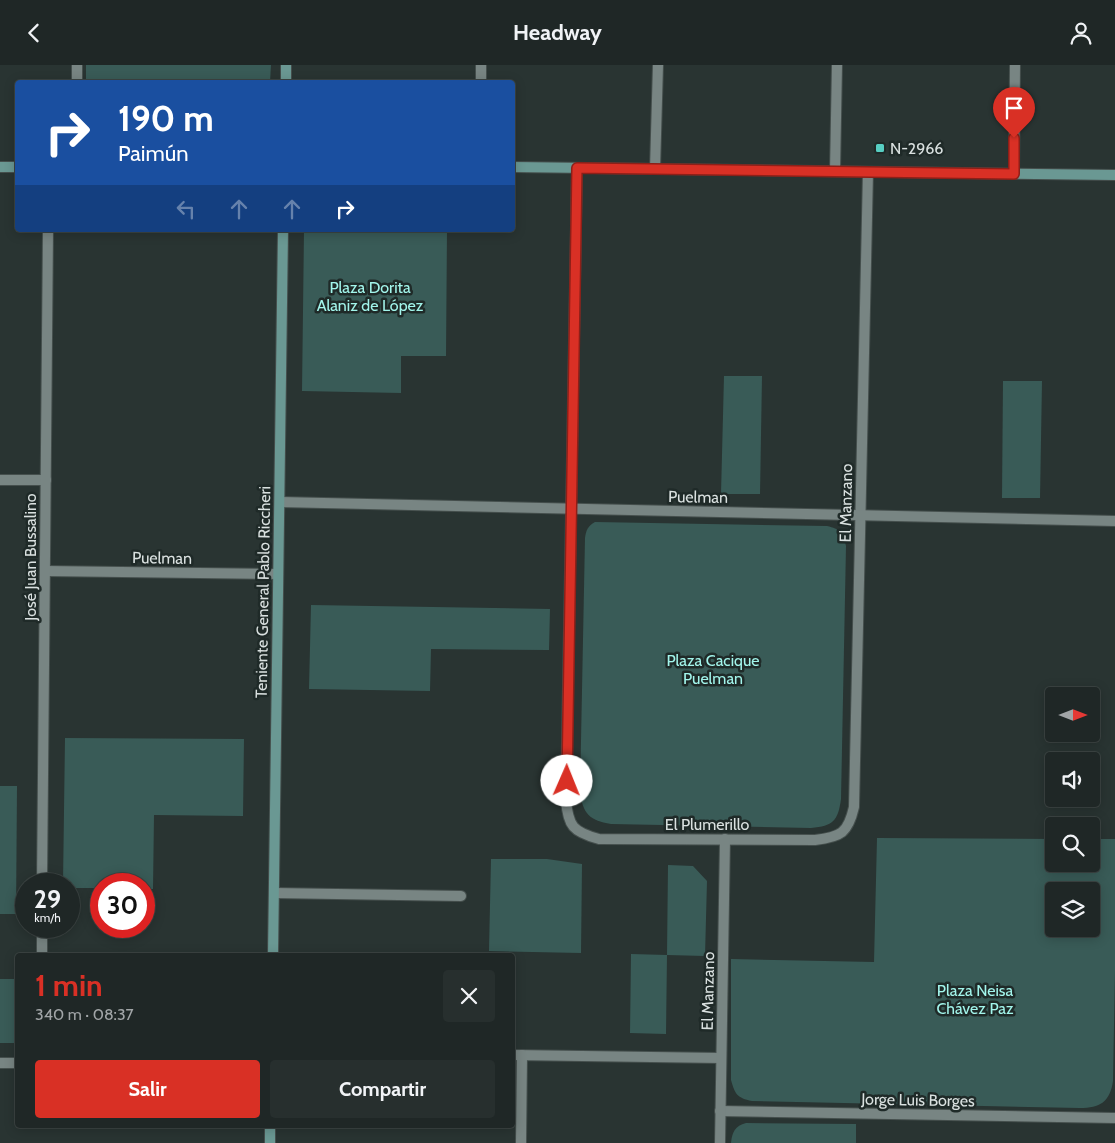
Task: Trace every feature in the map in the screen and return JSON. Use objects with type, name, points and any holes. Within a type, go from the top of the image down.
[{"type":"street","points":[[77,65],[77,80]]},
{"type":"street","points":[[286,65],[286,80]]},
{"type":"street","points":[[481,65],[481,80]]},
{"type":"street","points":[[655,169],[658,65]]},
{"type":"street","points":[[835,171],[837,65]]},
{"type":"street","points":[[1014,174],[1015,65]]},
{"type":"street","points":[[0,167],[15,167]]},
{"type":"street","points":[[515,167],[1115,175]]},
{"type":"street","points":[[571,509],[577,168]]},
{"type":"street","name":"El Manzano","points":[[843,832],[851,821],[854,807],[868,172]]},
{"type":"street","name":"José Juan Bussalino","points":[[42,873],[48,232]]},
{"type":"street","name":"Teniente General Pablo Riccheri","points":[[273,953],[283,232]]},
{"type":"street","points":[[0,480],[46,480]]},
{"type":"street","name":"Puelman","points":[[280,502],[1115,521]]},
{"type":"street","name":"El Plumerillo","points":[[571,509],[566,800],[567,814],[573,827],[585,835],[599,839],[815,840],[831,838],[843,832]]},
{"type":"street","name":"Puelman","points":[[45,571],[278,574]]},
{"type":"street","name":"El Manzano","points":[[720,1143],[725,839]]},
{"type":"street","points":[[274,893],[461,895]]},
{"type":"street","points":[[42,938],[42,953]]},
{"type":"street","points":[[521,1143],[517,1055],[722,1058]]},
{"type":"street","points":[[0,1063],[15,1063]]},
{"type":"street","name":"Jorge Luis Borges","points":[[720,1111],[1115,1119]]},
{"type":"street","points":[[270,1128],[270,1143]]},
{"type":"green space","points":[[86,65],[271,65],[270,80],[86,80]]},
{"type":"green space","name":"Plaza Dorita Alaniz de López","points":[[304,232],[447,232],[446,356],[401,356],[401,393],[302,391]]},
{"type":"green space","points":[[724,376],[762,376],[760,494],[721,494]]},
{"type":"green space","points":[[1003,381],[1042,381],[1040,498],[1002,498]]},
{"type":"green space","name":"Plaza Cacique Puelman","points":[[595,522],[827,526],[840,532],[846,546],[841,799],[838,813],[833,821],[825,826],[811,828],[611,824],[588,815],[583,806],[580,792],[585,538],[588,529]]},
{"type":"green space","points":[[311,605],[550,609],[549,650],[431,649],[430,691],[309,689]]},
{"type":"green space","points":[[65,738],[244,739],[243,816],[154,815],[153,873],[90,873],[90,888],[80,888],[80,873],[63,873]]},
{"type":"green space","points":[[0,786],[17,786],[15,914],[0,914]]},
{"type":"green space","name":"Plaza Neisa Chávez Paz","points":[[877,838],[1045,839],[1045,872],[1100,872],[1100,839],[1115,839],[1113,1081],[1107,1099],[1093,1107],[752,1101],[743,1098],[737,1095],[731,1080],[731,959],[874,962]]},
{"type":"green space","points":[[491,859],[547,859],[582,864],[581,953],[489,951]]},
{"type":"green space","points":[[668,865],[693,866],[707,881],[705,956],[667,955]]},
{"type":"green space","points":[[631,954],[667,955],[666,1034],[630,1033]]},
{"type":"green space","points":[[0,979],[15,979],[15,1043],[0,1043]]},
{"type":"green space","points":[[746,1123],[856,1124],[856,1143],[731,1143],[735,1130]]},
{"type":"place","name":"N-2966","points":[[880,148]]},
{"type":"route","points":[[567,781],[577,168],[1014,174],[1014,138]]}]
